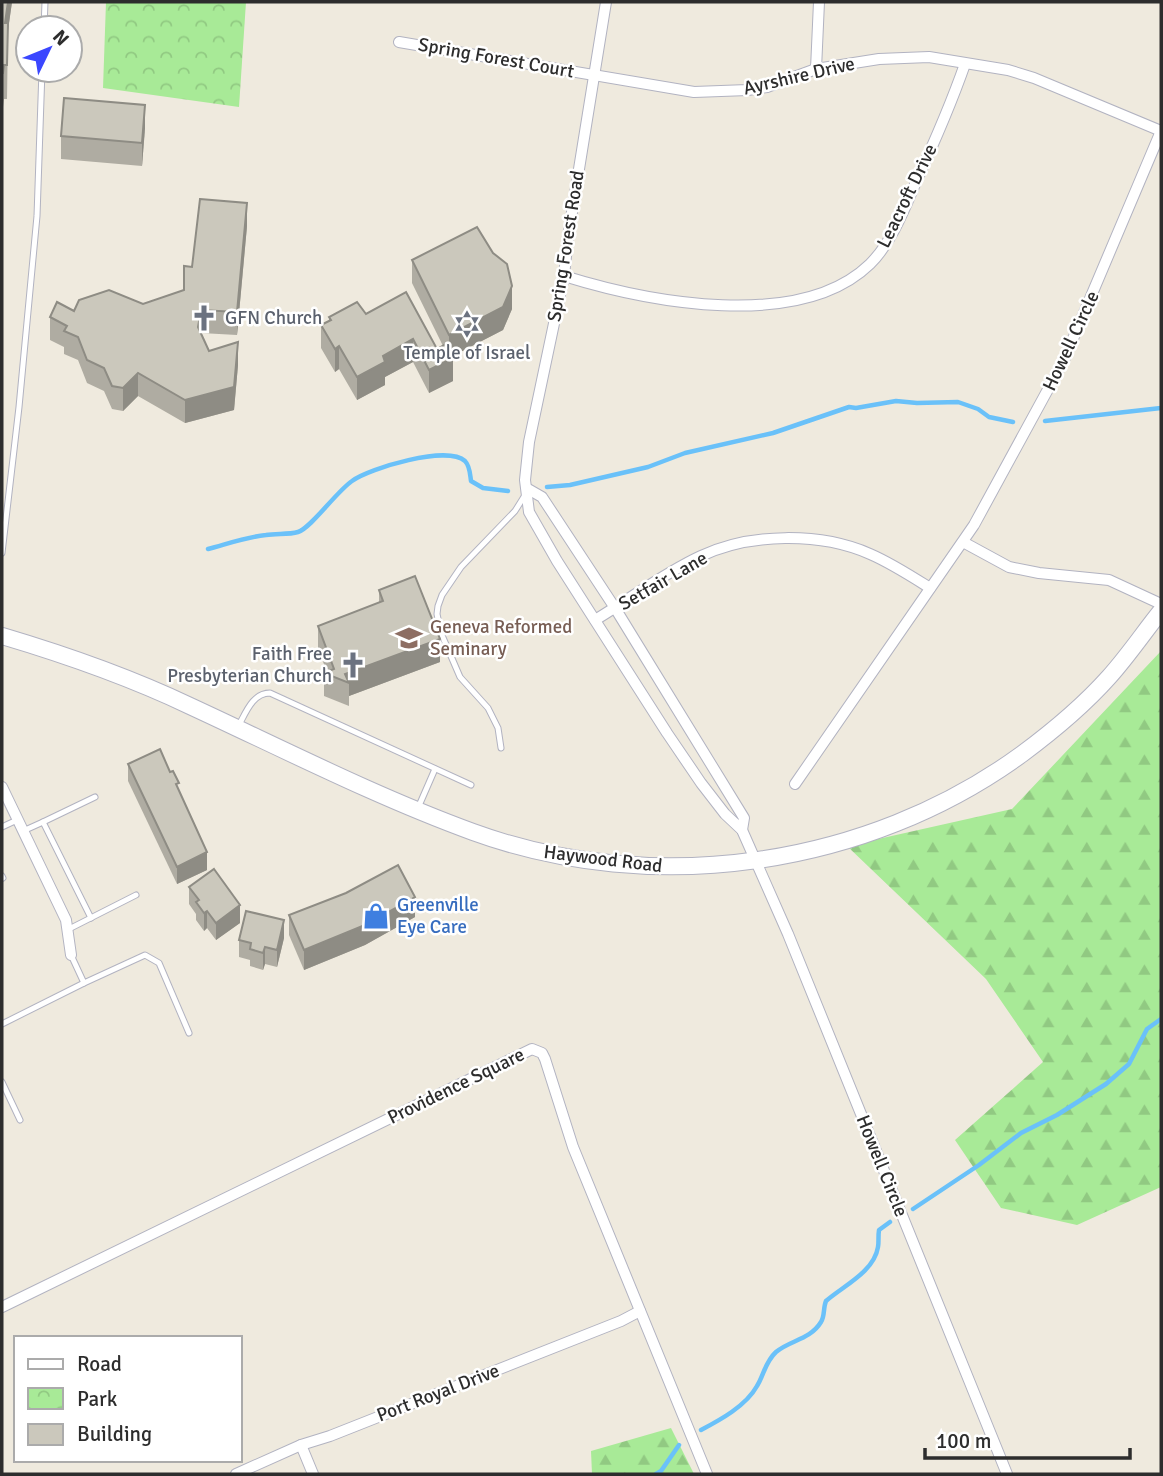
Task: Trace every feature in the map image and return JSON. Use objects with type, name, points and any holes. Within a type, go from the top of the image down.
[{"type":"main road","name":"Haywood Road","points":[[2,636],[71,657],[127,679],[417,810],[476,833],[518,846],[583,860],[695,867],[800,853],[849,839],[924,810],[976,784],[1021,754],[1088,697],[1110,676],[1161,611]]},
{"type":"street","name":"Spring Forest Road","points":[[606,2],[564,276],[529,442],[526,480],[529,512],[595,620],[701,783],[725,814],[742,830],[754,859]]},
{"type":"street","points":[[816,69],[819,2]]},
{"type":"street","name":"Spring Forest Court","points":[[399,42],[594,75]]},
{"type":"street","name":"Ayrshire Drive","points":[[594,75],[670,90],[714,92],[767,87],[816,69],[908,56],[929,57],[1008,70],[1034,78],[1161,131]]},
{"type":"street","name":"Leacroft Drive","points":[[564,276],[644,295],[730,305],[804,300],[843,285],[870,264],[890,236],[942,123],[965,64]]},
{"type":"street","name":"Howell Circle","points":[[794,784],[974,525],[1034,419],[1064,360],[1161,131]]},
{"type":"street","name":"Spring Forest Road","points":[[528,489],[542,497],[614,608],[744,818],[742,830]]},
{"type":"street","name":"Setfair Lane","points":[[595,620],[702,556],[734,546],[773,540],[816,541],[860,550],[899,568],[930,588]]},
{"type":"street","points":[[962,542],[1009,567],[1109,580],[1161,604]]},
{"type":"street","points":[[2,787],[66,920],[71,955]]},
{"type":"street","name":"Howell Circle","points":[[754,859],[788,933],[1007,1474]]},
{"type":"street","name":"Providence Square","points":[[2,1307],[532,1049],[542,1053],[545,1059],[566,1128],[707,1474]]},
{"type":"street","name":"Port Royal Drive","points":[[236,1474],[301,1445],[534,1356],[640,1311]]},
{"type":"street","points":[[301,1445],[313,1474]]},
{"type":"lane","points":[[2,553],[37,226],[42,84]]},
{"type":"lane","points":[[500,748],[498,728],[488,708],[460,677],[441,633],[437,614],[442,595],[461,567],[514,511],[528,489]]},
{"type":"lane","points":[[237,728],[253,701],[261,694],[270,693],[471,785]]},
{"type":"lane","points":[[417,810],[435,769]]},
{"type":"lane","points":[[23,831],[95,797]]},
{"type":"lane","points":[[2,827],[17,820]]},
{"type":"lane","points":[[43,822],[91,918]]},
{"type":"lane","points":[[67,930],[136,895]]},
{"type":"lane","points":[[71,955],[84,983]]},
{"type":"lane","points":[[2,1024],[145,955],[159,964],[189,1033]]},
{"type":"lane","points":[[2,1082],[20,1120]]},
{"type":"green space","points":[[106,2],[246,2],[239,107],[103,88]]},
{"type":"green space","points":[[1161,651],[1161,1187],[1077,1225],[1001,1208],[955,1140],[1043,1062],[986,979],[847,846],[1012,809]]},
{"type":"green space","points":[[671,1428],[694,1474],[592,1474],[591,1451]]},
{"type":"building","points":[[2,2],[8,2],[5,23],[8,23],[7,65],[4,65],[3,73],[2,73]]},
{"type":"building","points":[[64,98],[145,105],[142,143],[61,136]]},
{"type":"building","name":"GFN Church","points":[[200,199],[247,203],[237,312],[201,310],[198,327],[209,351],[238,342],[234,387],[185,400],[138,373],[123,388],[112,386],[104,368],[87,360],[78,337],[64,331],[67,326],[50,317],[57,302],[74,311],[79,300],[109,290],[143,304],[184,290],[184,266],[192,267]]},
{"type":"building","points":[[477,227],[493,253],[507,264],[512,286],[503,307],[449,335],[412,260]]},
{"type":"building","points":[[406,292],[437,349],[446,344],[453,358],[429,370],[413,339],[383,356],[385,362],[357,377],[339,346],[335,349],[321,325],[331,320],[329,317],[357,302],[366,314]]},
{"type":"building","points":[[415,576],[440,639],[345,674],[349,683],[324,673],[334,669],[318,626],[383,601],[379,590]]},
{"type":"building","points":[[160,749],[170,772],[173,771],[179,783],[176,784],[207,852],[177,867],[128,764]]},
{"type":"building","points":[[398,865],[415,897],[365,925],[304,950],[289,915],[346,893]]},
{"type":"building","points":[[214,869],[240,905],[216,923],[207,911],[204,913],[196,902],[199,900],[189,887]]},
{"type":"building","points":[[246,911],[284,920],[277,950],[265,947],[263,953],[250,949],[251,943],[239,940]]},
{"type":"waterway","points":[[547,487],[570,485],[648,467],[685,453],[773,433],[849,407],[896,401],[958,402],[978,409],[989,417],[1013,422]]},
{"type":"waterway","points":[[1045,421],[1161,408]]},
{"type":"waterway","points":[[208,549],[251,537],[298,532],[310,524],[352,481],[375,470],[408,460],[456,457],[467,463],[471,481],[483,488],[508,491]]},
{"type":"waterway","points":[[913,1209],[1021,1133],[1057,1115],[1106,1084],[1129,1064],[1147,1029],[1161,1019]]},
{"type":"waterway","points":[[701,1430],[746,1400],[776,1352],[816,1328],[822,1320],[826,1301],[871,1264],[878,1247],[879,1230],[890,1222]]},
{"type":"waterway","points":[[656,1474],[679,1445]]},
{"type":"place","name":"GFN Church","points":[[204,318]]},
{"type":"place","name":"Temple of Israel","points":[[467,324]]},
{"type":"place","name":"Geneva Reformed Seminary","points":[[409,638]]},
{"type":"place","name":"Faith Free Presbyterian Church","points":[[353,665]]},
{"type":"place","name":"Greenville Eye Care","points":[[376,916]]}]
